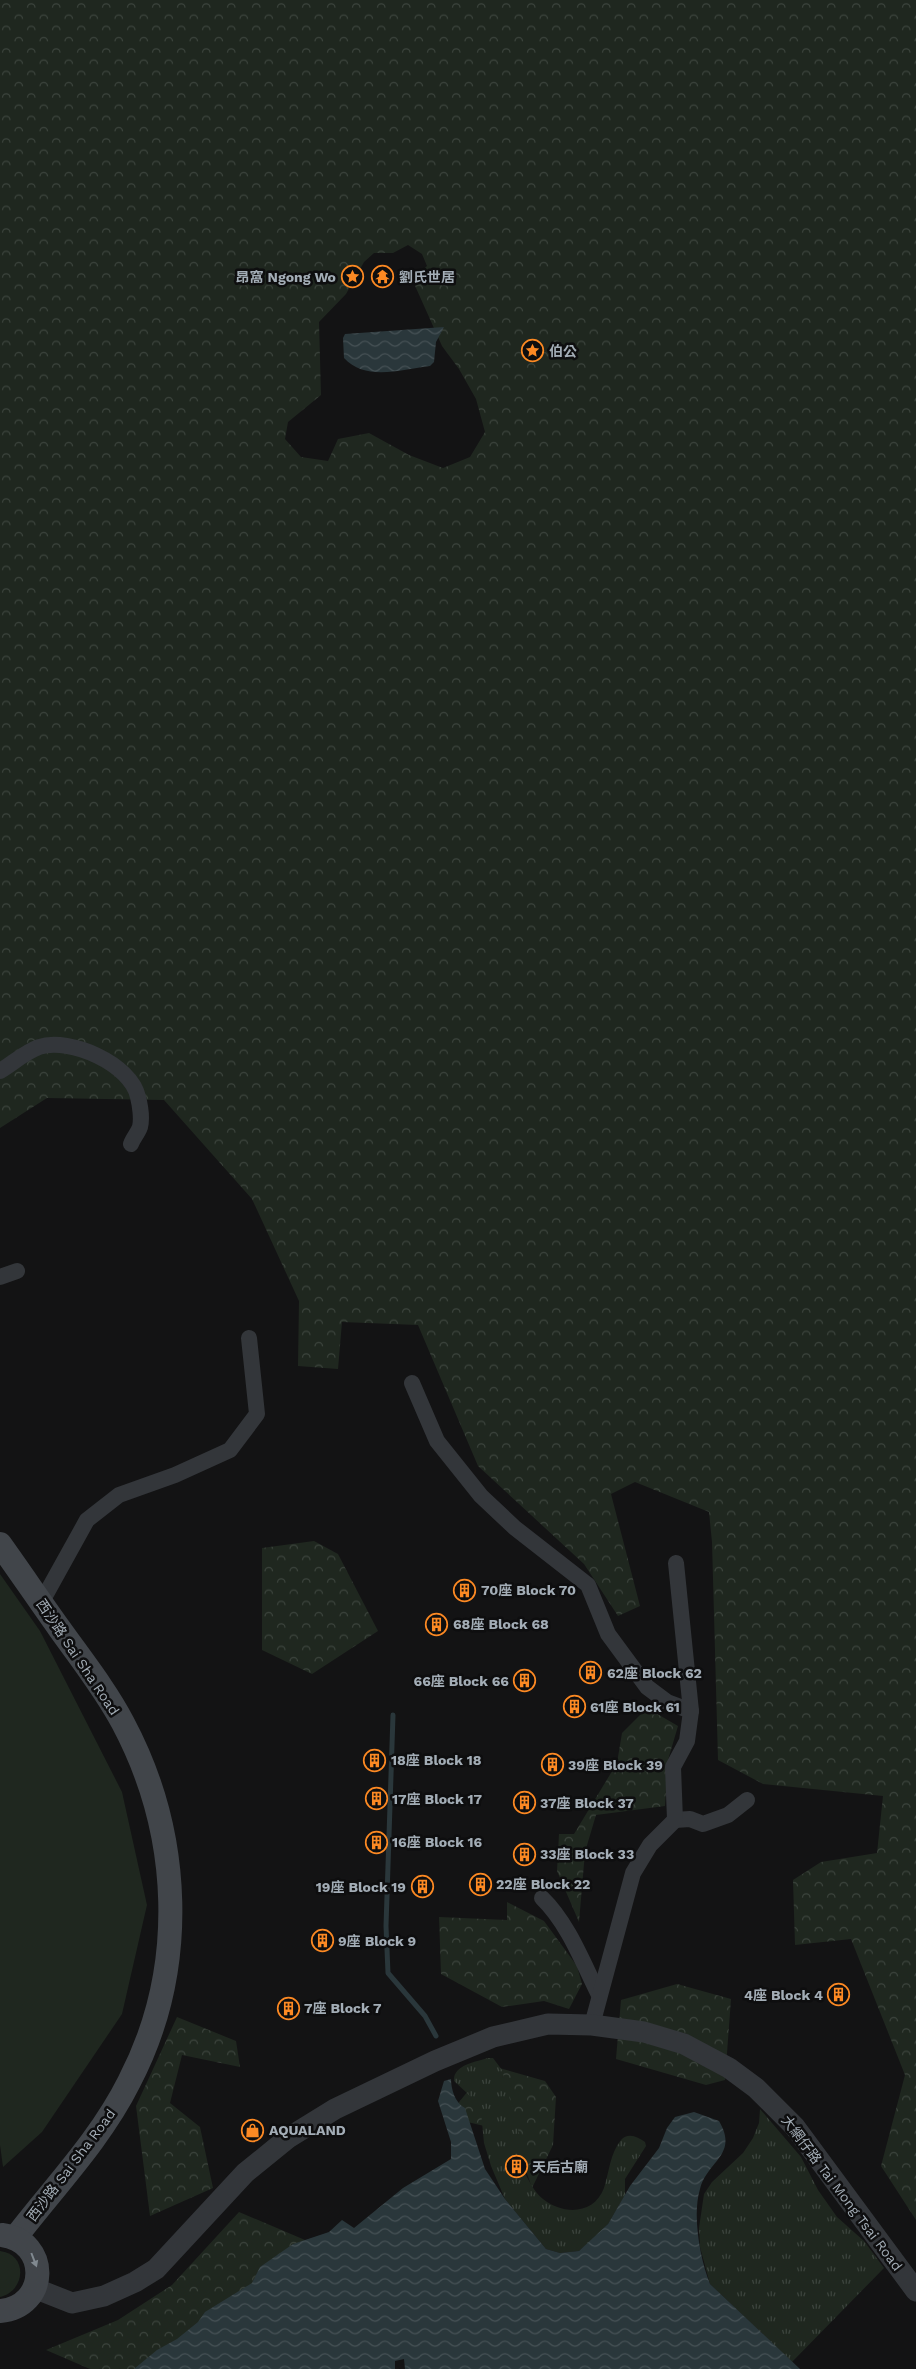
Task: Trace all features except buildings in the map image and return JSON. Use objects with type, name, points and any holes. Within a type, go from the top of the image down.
[{"type":"main road","name":"西沙路 Sai Sha Road","points":[[0,1544],[111,1702],[132,1741],[151,1788],[162,1825],[170,1882],[170,1936],[163,1988],[157,2012],[129,2083],[86,2150],[8,2236]]},
{"type":"main road","points":[[0,2311],[20,2305],[34,2288],[38,2274],[35,2260],[27,2247],[8,2236]]},
{"type":"street","points":[[0,1071],[45,1046],[79,1048],[100,1057],[128,1078],[136,1090],[140,1126],[131,1144]]},
{"type":"street","points":[[0,1277],[17,1271]]},
{"type":"street","points":[[41,1603],[87,1520],[120,1495],[175,1475],[230,1450],[257,1414],[249,1338]]},
{"type":"street","points":[[412,1383],[437,1441],[481,1496],[515,1528],[588,1585],[608,1634],[647,1687],[667,1702],[691,1711]]},
{"type":"street","points":[[676,1563],[691,1711],[687,1741],[673,1767],[676,1820]]},
{"type":"street","points":[[592,2025],[598,1996],[614,1946],[633,1873],[650,1845],[676,1820],[690,1819],[703,1824],[728,1815],[747,1800]]},
{"type":"street","points":[[542,1898],[552,1908],[581,1958],[598,1996]]},
{"type":"street","name":"大網仔路 Tai Mong Tsai Road","points":[[34,2288],[72,2303],[104,2296],[135,2282],[156,2268],[245,2173],[288,2138],[335,2109],[435,2061],[493,2037],[548,2024],[592,2025],[644,2032],[684,2044],[715,2058],[756,2088],[782,2113],[807,2142],[916,2291]]},
{"type":"green space","points":[[0,0],[916,0],[916,2220],[881,2166],[905,2075],[851,1939],[795,1945],[793,1880],[821,1862],[877,1853],[883,1796],[763,1784],[718,1760],[712,1542],[709,1512],[635,1482],[611,1494],[640,1606],[618,1616],[584,1564],[478,1466],[418,1325],[342,1322],[338,1369],[298,1366],[299,1301],[252,1199],[164,1100],[47,1098],[0,1128]],"holes":[[[408,245],[422,254],[427,266],[412,279],[442,346],[459,369],[476,399],[485,432],[470,457],[443,468],[409,455],[369,433],[338,439],[328,461],[301,457],[285,439],[288,422],[321,395],[319,322],[346,294],[364,262],[374,253],[393,253]]]},
{"type":"green space","points":[[314,1541],[338,1554],[378,1631],[312,1674],[262,1650],[262,1548]]},
{"type":"green space","points":[[0,1574],[40,1631],[122,1792],[147,1905],[122,2014],[42,2132],[3,2167],[0,2145]]},
{"type":"green space","points":[[647,1708],[678,1726],[668,1760],[665,1806],[596,1815],[585,1852],[579,1922],[557,1871],[559,1834],[574,1834],[617,1763],[622,1733]]},
{"type":"green space","points":[[507,1902],[544,1921],[577,1966],[582,1984],[569,2009],[544,2001],[502,2007],[441,1974],[439,1917],[507,1920]]},
{"type":"green space","points":[[677,1984],[731,1999],[725,2080],[706,2085],[616,2059],[621,2000]]},
{"type":"green space","points":[[177,2017],[236,2041],[240,2067],[182,2055],[170,2103],[200,2127],[213,2188],[150,2216],[136,2106]]},
{"type":"green space","points":[[493,2058],[502,2070],[525,2155],[506,2163],[511,2174],[523,2170],[537,2193],[551,2204],[568,2210],[586,2208],[599,2197],[604,2188],[612,2157],[621,2140],[630,2136],[645,2142],[646,2146],[625,2179],[625,2195],[608,2224],[579,2251],[560,2253],[546,2249],[505,2199],[491,2166],[484,2143],[481,2112],[468,2094],[454,2081],[457,2071],[461,2068]]},
{"type":"green space","points":[[489,2065],[545,2081],[556,2097],[553,2145],[532,2188],[513,2133],[447,2117]]},
{"type":"green space","points":[[760,2109],[801,2157],[818,2190],[837,2217],[864,2241],[884,2268],[792,2362],[710,2284],[700,2247],[699,2228],[704,2194],[712,2182],[743,2153],[753,2138],[759,2123]]},
{"type":"green space","points":[[239,2212],[305,2240],[174,2369],[90,2369],[46,2350],[118,2320],[172,2285]]},
{"type":"green space","points":[[0,2251],[9,2254],[15,2259],[19,2265],[20,2273],[19,2281],[15,2288],[0,2297]]},
{"type":"water","points":[[444,327],[436,342],[434,362],[430,366],[373,372],[363,370],[344,358],[343,338],[345,334]]},
{"type":"water","points":[[451,2079],[454,2095],[465,2108],[485,2169],[505,2199],[546,2249],[560,2253],[579,2251],[608,2224],[630,2186],[659,2148],[667,2128],[675,2117],[694,2112],[719,2121],[724,2133],[724,2150],[704,2179],[700,2189],[697,2211],[698,2237],[706,2274],[710,2284],[800,2369],[405,2369],[404,2359],[395,2361],[395,2369],[134,2369],[157,2350],[177,2339],[198,2322],[205,2312],[252,2283],[260,2267],[293,2244],[329,2232],[342,2220],[354,2228],[403,2188],[451,2159],[451,2142],[438,2101],[444,2081]]},
{"type":"waterway","points":[[393,1715],[386,1926],[388,1973],[425,2016],[436,2036]]},
{"type":"place","name":"昂窩 Ngong Wo","points":[[352,277]]},
{"type":"place","name":"劉氏世居","points":[[383,277]]},
{"type":"place","name":"伯公","points":[[533,351]]},
{"type":"place","name":"70座 Block 70","points":[[465,1590]]},
{"type":"place","name":"68座 Block 68","points":[[437,1624]]},
{"type":"place","name":"62座 Block 62","points":[[591,1673]]},
{"type":"place","name":"66座 Block 66","points":[[525,1681]]},
{"type":"place","name":"61座 Block 61","points":[[574,1707]]},
{"type":"place","name":"18座 Block 18","points":[[375,1760]]},
{"type":"place","name":"39座 Block 39","points":[[552,1765]]},
{"type":"place","name":"17座 Block 17","points":[[376,1799]]},
{"type":"place","name":"37座 Block 37","points":[[524,1803]]},
{"type":"place","name":"16座 Block 16","points":[[376,1842]]},
{"type":"place","name":"33座 Block 33","points":[[524,1854]]},
{"type":"place","name":"22座 Block 22","points":[[480,1884]]},
{"type":"place","name":"19座 Block 19","points":[[422,1887]]},
{"type":"place","name":"9座 Block 9","points":[[322,1941]]},
{"type":"place","name":"4座 Block 4","points":[[839,1995]]},
{"type":"place","name":"7座 Block 7","points":[[288,2008]]},
{"type":"place","name":"AQUALAND","points":[[253,2130]]},
{"type":"place","name":"天后古廟","points":[[516,2167]]}]
